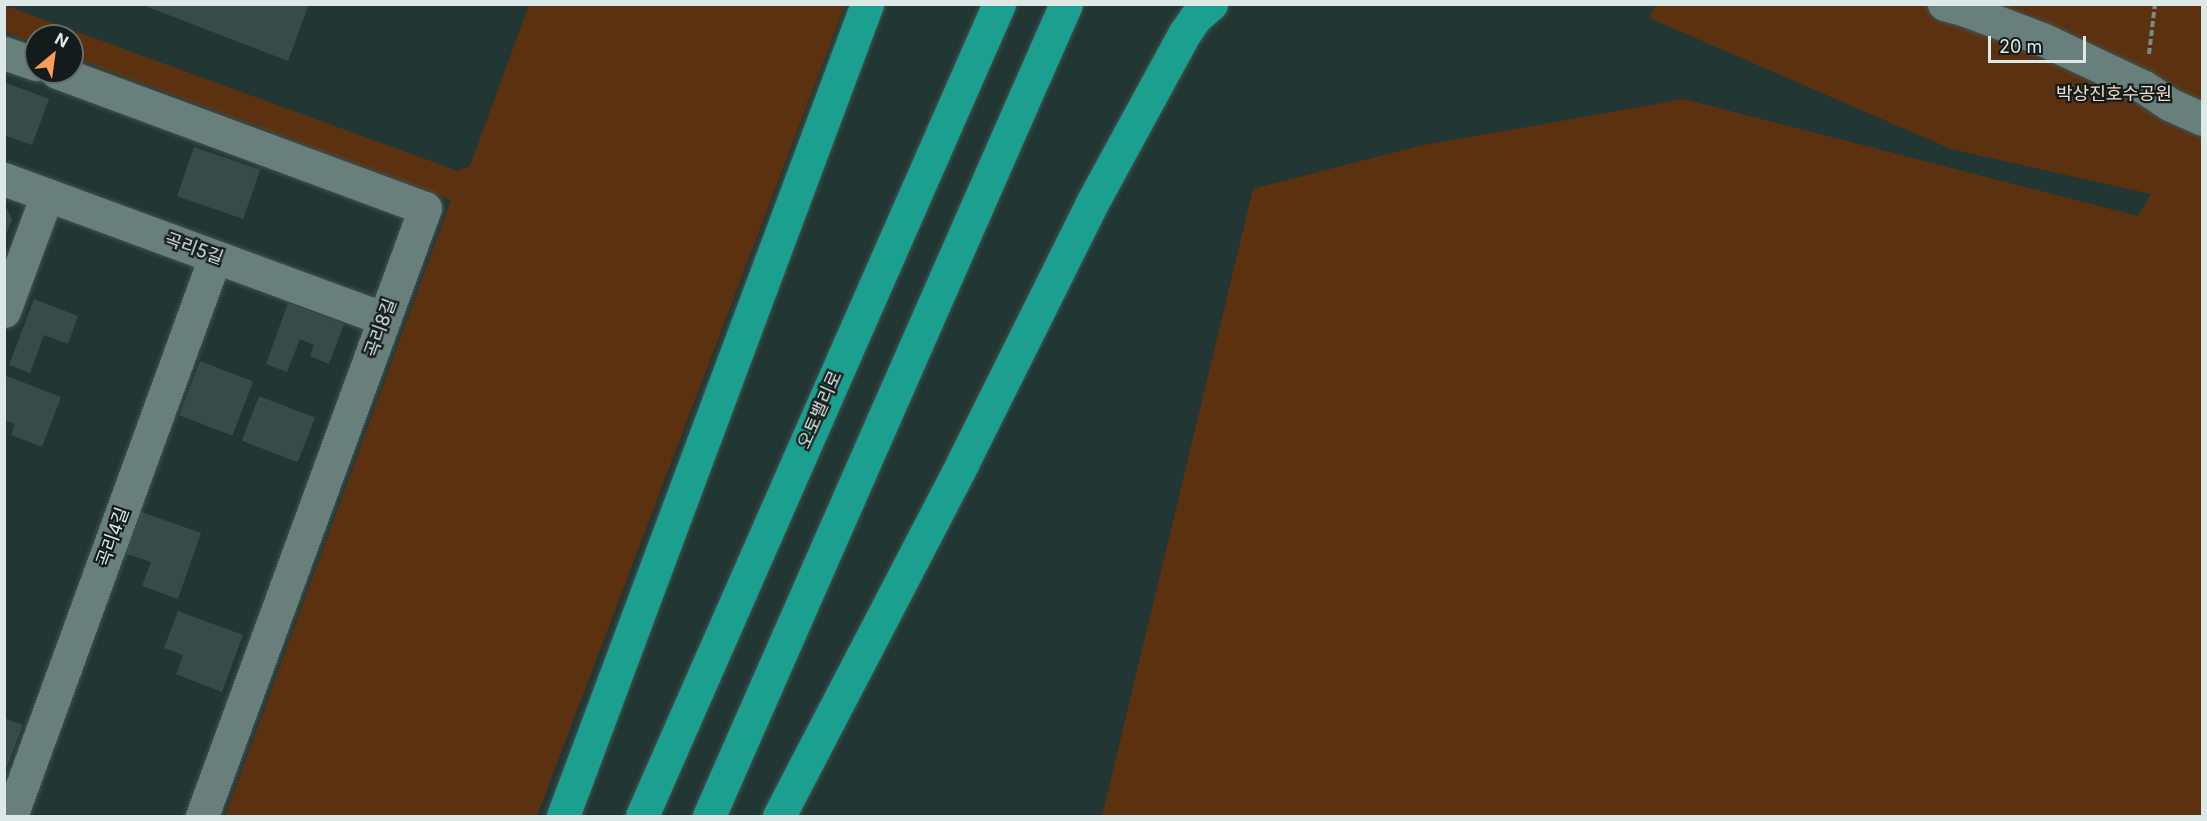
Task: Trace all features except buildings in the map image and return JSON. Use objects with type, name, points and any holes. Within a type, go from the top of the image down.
[{"type":"highway","points":[[563,816],[867,4]]},
{"type":"highway","name":"오토밸리로","points":[[642,816],[999,4]]},
{"type":"highway","points":[[709,816],[1066,4]]},
{"type":"highway","points":[[779,816],[963,462],[1092,203],[1184,34],[1196,17],[1211,4]]},
{"type":"street","points":[[1944,4],[2042,39],[2144,87],[2169,104],[2202,119]]},
{"type":"street","points":[[4,53],[24,60]]},
{"type":"street","name":"곡리8길","points":[[84,82],[424,208],[202,816]]},
{"type":"street","name":"곡리5길","points":[[4,179],[384,319]]},
{"type":"street","points":[[4,311],[47,195]]},
{"type":"street","name":"곡리4길","points":[[11,816],[215,256]]},
{"type":"path","points":[[2144,87],[2155,4]]},
{"type":"green space","name":"박상진호수공원","points":[[1656,4],[2202,5],[2202,816],[1102,816],[1253,189],[1419,146],[1684,99],[2138,216],[2151,194],[1951,149],[1649,18]]},
{"type":"green space","points":[[4,5],[56,24],[24,24],[24,39],[5,32]]},
{"type":"green space","points":[[529,5],[845,5],[537,816],[225,816],[451,200],[84,62],[84,34],[458,171],[470,166]]}]
